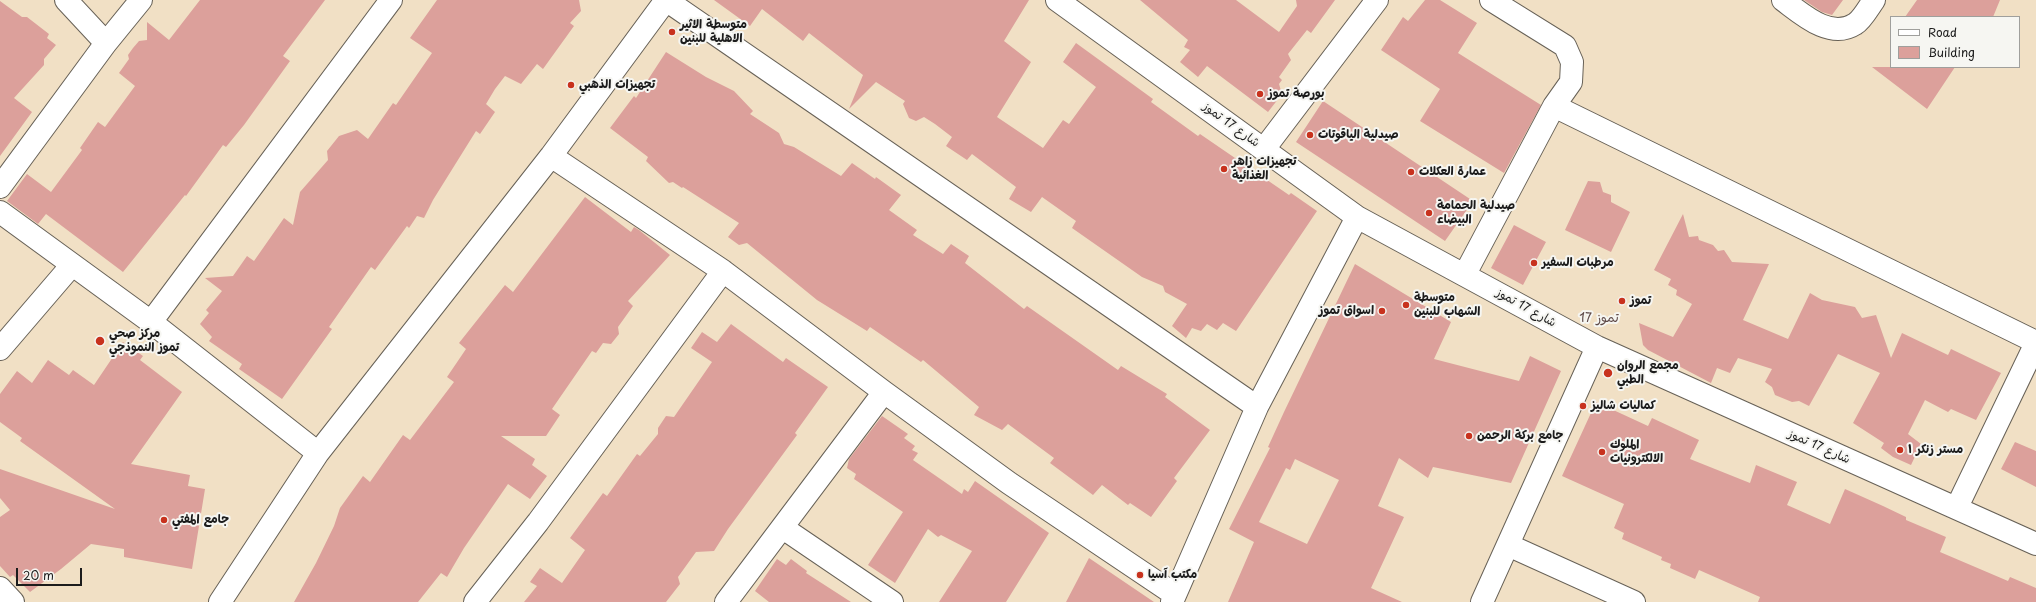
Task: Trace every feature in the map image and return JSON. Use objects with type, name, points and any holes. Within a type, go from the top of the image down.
[{"type":"street","points":[[66,0],[106,43]]},
{"type":"street","points":[[0,187],[106,43],[141,0]]},
{"type":"street","points":[[150,322],[391,0]]},
{"type":"street","points":[[214,601],[318,453],[551,156],[666,0],[1257,408]]},
{"type":"street","name":"شارع 17 تموز","points":[[1057,0],[1357,216],[1598,347],[1797,438],[1956,507],[2036,544]]},
{"type":"street","points":[[1264,149],[1377,0]]},
{"type":"street","points":[[1465,274],[1554,106],[1571,82],[1572,62],[1565,46],[1491,0]]},
{"type":"street","points":[[1783,0],[1817,24],[1838,29],[1855,24],[1874,0]]},
{"type":"street","points":[[1554,106],[2036,343],[1956,507]]},
{"type":"street","points":[[551,156],[723,271],[884,392],[1009,483],[1173,598],[1257,408],[1357,216]]},
{"type":"street","points":[[0,212],[150,322],[318,453]]},
{"type":"street","points":[[0,349],[72,265]]},
{"type":"street","points":[[474,602],[538,522],[723,271]]},
{"type":"street","points":[[1482,602],[1598,347]]},
{"type":"street","points":[[726,602],[884,392]]},
{"type":"street","points":[[783,528],[892,602]]},
{"type":"street","points":[[1508,545],[1634,602]]},
{"type":"street","points":[[0,588],[13,602]]},
{"type":"building","points":[[200,0],[325,0],[283,56],[290,61],[244,125],[226,147],[223,145],[186,196],[185,195],[123,272],[46,214],[38,224],[7,201],[27,174],[51,192],[82,150],[80,148],[98,122],[105,127],[135,86],[119,73],[129,59],[128,55],[133,48],[139,41],[147,40],[147,22],[169,40]]},
{"type":"building","points":[[437,0],[579,0],[581,11],[570,23],[574,26],[543,69],[537,64],[521,84],[505,76],[486,104],[495,112],[480,134],[476,131],[433,200],[424,218],[417,216],[409,228],[407,226],[375,270],[371,267],[329,327],[332,329],[282,399],[239,369],[242,364],[209,341],[212,337],[200,324],[209,313],[206,310],[222,291],[205,278],[233,276],[247,256],[254,261],[284,218],[293,225],[300,192],[328,160],[327,151],[339,136],[357,130],[368,139],[393,103],[396,105],[432,53],[410,38]]},
{"type":"building","points":[[714,0],[1029,0],[1004,41],[1031,62],[997,117],[1043,148],[1063,120],[1069,124],[1096,87],[1063,62],[1076,43],[1153,99],[1151,102],[1198,136],[1200,134],[1289,195],[1291,193],[1317,211],[1236,331],[1223,323],[1217,330],[1207,324],[1201,331],[1192,328],[1186,338],[1172,326],[1187,304],[1165,292],[1163,286],[1142,277],[1072,228],[1076,221],[1042,197],[1031,212],[1009,199],[1016,187],[972,154],[967,160],[946,146],[952,137],[924,117],[916,121],[909,118],[903,104],[905,101],[876,82],[849,109],[863,75],[809,33],[803,41],[762,9],[750,26]]},
{"type":"building","points":[[1140,0],[1236,0],[1279,32],[1297,6],[1296,0],[1335,0],[1311,33],[1307,30],[1288,54],[1291,60],[1279,77],[1282,80],[1279,84],[1282,94],[1268,112],[1207,66],[1198,77],[1180,62],[1190,50],[1184,47],[1188,40]]},
{"type":"building","points":[[1425,0],[1440,0],[1477,23],[1458,53],[1541,105],[1504,173],[1420,121],[1440,89],[1381,50],[1403,17],[1408,21]]},
{"type":"building","points":[[1804,0],[1843,0],[1832,15],[1822,12]]},
{"type":"building","points":[[1917,0],[2000,0],[1993,16],[1906,16]]},
{"type":"building","points":[[0,1],[22,17],[27,17],[49,34],[47,38],[56,45],[44,59],[44,65],[14,98],[32,112],[0,156]]},
{"type":"building","points":[[666,52],[706,77],[734,91],[753,111],[750,114],[779,133],[784,144],[794,147],[841,176],[852,163],[875,179],[876,177],[901,195],[889,210],[917,230],[913,235],[943,254],[951,244],[969,256],[965,263],[1024,309],[1027,306],[1118,370],[1121,366],[1167,394],[1165,397],[1210,430],[1174,478],[1177,481],[1151,517],[1130,503],[1128,505],[1102,485],[1093,495],[1050,463],[1054,458],[1008,424],[1002,430],[974,415],[979,407],[923,360],[921,362],[870,327],[867,331],[817,300],[747,243],[739,245],[728,237],[739,223],[683,187],[682,188],[673,182],[669,183],[646,161],[648,157],[610,128],[634,96],[636,98]]},
{"type":"building","points":[[1872,67],[1954,68],[1927,109]]},
{"type":"building","points":[[1323,101],[1473,201],[1445,241],[1296,142]]},
{"type":"building","points":[[1588,181],[1600,182],[1603,192],[1611,195],[1611,202],[1630,212],[1611,252],[1565,230]]},
{"type":"building","points":[[585,197],[631,232],[634,227],[639,230],[670,255],[628,301],[633,306],[618,327],[619,334],[611,344],[603,343],[596,353],[592,351],[552,409],[560,415],[546,436],[501,436],[535,459],[532,465],[547,476],[530,499],[508,484],[464,548],[447,577],[441,573],[418,602],[294,602],[316,563],[334,526],[340,508],[363,476],[370,482],[403,435],[410,440],[454,382],[447,377],[466,349],[459,343],[505,285],[513,292]]},
{"type":"building","points":[[1683,214],[1689,237],[1698,236],[1699,240],[1713,245],[1718,251],[1724,250],[1732,262],[1769,264],[1743,320],[1788,339],[1810,293],[1822,300],[1855,307],[1862,318],[1876,315],[1891,358],[1902,333],[1948,355],[1951,349],[2001,373],[1976,420],[1951,409],[1948,412],[1925,400],[1908,434],[1921,444],[1911,465],[1893,457],[1881,448],[1884,443],[1853,423],[1880,373],[1838,354],[1809,406],[1799,401],[1792,402],[1775,395],[1772,387],[1765,382],[1772,369],[1738,358],[1730,373],[1717,368],[1711,383],[1648,350],[1643,345],[1639,323],[1673,337],[1692,304],[1676,295],[1677,290],[1668,285],[1671,279],[1654,270]]},
{"type":"building","points":[[1514,225],[1546,242],[1523,285],[1491,268]]},
{"type":"building","points":[[1355,264],[1451,322],[1434,359],[1519,381],[1530,356],[1561,371],[1511,483],[1433,467],[1428,478],[1399,458],[1378,506],[1404,517],[1371,588],[1402,602],[1228,602],[1254,542],[1229,529],[1270,448],[1268,447]],"holes":[[[1295,459],[1339,480],[1307,544],[1259,522],[1286,468],[1290,470]]]},
{"type":"building","points":[[731,324],[783,362],[786,358],[828,387],[795,433],[797,435],[728,529],[714,551],[696,552],[678,577],[680,584],[666,602],[524,602],[537,586],[530,582],[540,568],[562,583],[585,550],[570,538],[603,493],[607,496],[637,454],[640,456],[658,434],[658,428],[666,416],[674,417],[712,362],[691,348],[702,332],[717,342]]},
{"type":"building","points":[[123,342],[143,356],[140,360],[182,392],[131,464],[190,475],[188,486],[205,489],[192,569],[124,557],[124,549],[91,544],[30,592],[13,575],[10,577],[0,566],[0,517],[10,510],[0,498],[0,469],[115,509],[20,441],[22,438],[0,422],[0,394],[17,371],[32,383],[48,360],[69,375],[73,370],[94,385]]},
{"type":"building","points":[[1596,402],[1648,426],[1652,418],[1699,440],[1690,459],[1750,483],[1756,465],[1797,482],[1787,505],[1830,524],[1845,489],[1883,506],[1906,517],[1906,520],[1946,537],[1940,552],[2008,581],[2010,577],[2036,588],[2036,602],[1758,602],[1760,597],[1699,570],[1695,579],[1670,568],[1671,564],[1661,560],[1662,557],[1622,539],[1624,533],[1614,528],[1624,504],[1562,476]]},
{"type":"building","points":[[882,416],[908,434],[904,438],[915,446],[912,450],[918,453],[913,460],[962,494],[964,489],[968,492],[975,481],[1049,533],[1006,602],[939,602],[972,551],[941,535],[938,537],[928,529],[895,583],[868,565],[903,512],[854,479],[856,474],[847,468],[849,459]]},
{"type":"building","points":[[2015,442],[2036,451],[2036,487],[2001,469]]},
{"type":"building","points":[[1089,558],[1154,602],[1066,602]]},
{"type":"building","points":[[777,559],[786,565],[791,559],[807,571],[806,573],[851,602],[769,602],[755,591]]},
{"type":"place","name":"متوسطة الاثير الاهلية للبنين","points":[[672,32]]},
{"type":"place","name":"تجهيزات الذهبي","points":[[571,85]]},
{"type":"place","name":"بورصة تموز","points":[[1260,94]]},
{"type":"place","name":"صيدلية الياقوتات","points":[[1310,135]]},
{"type":"place","name":"تجهيزات زاهر الغذائية","points":[[1224,169]]},
{"type":"place","name":"عمارة العكلات","points":[[1411,172]]},
{"type":"place","name":"صيدلية الحمامة البيضاء","points":[[1429,213]]},
{"type":"place","name":"مرطبات السفير","points":[[1534,263]]},
{"type":"place","name":"تموز","points":[[1622,301]]},
{"type":"place","name":"متوسطة الشهاب للبنين","points":[[1406,305]]},
{"type":"place","name":"اسواق تموز","points":[[1382,311]]},
{"type":"place","name":"مركز صحي تموز النموذجي","points":[[100,341]]},
{"type":"place","name":"مجمع الروان الطبي","points":[[1608,373]]},
{"type":"place","name":"كماليات شاليز","points":[[1583,406]]},
{"type":"place","name":"جامع بركة الرحمن","points":[[1469,436]]},
{"type":"place","name":"مستر زنكر ١","points":[[1900,450]]},
{"type":"place","name":"الملوك الالكترونيات","points":[[1602,452]]},
{"type":"place","name":"جامع المفتي","points":[[164,520]]},
{"type":"place","name":"مكتب آسيا","points":[[1140,575]]},
{"type":"district","name":"17 تموز","points":[[1599,318]]}]
